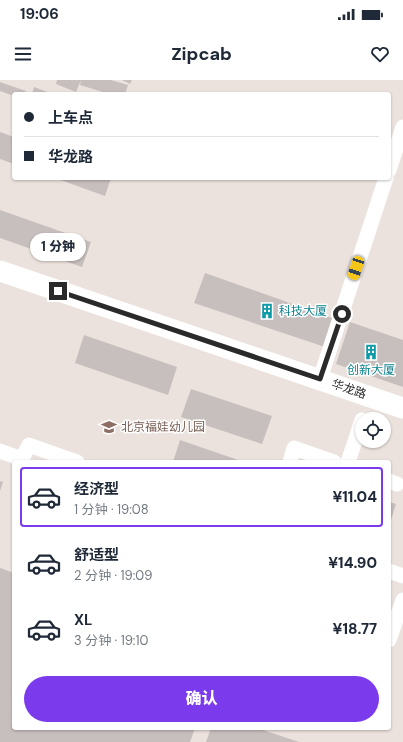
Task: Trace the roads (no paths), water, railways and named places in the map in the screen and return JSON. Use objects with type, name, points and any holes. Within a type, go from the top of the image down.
[{"type":"main road","name":"华龙路","points":[[0,271],[403,408]]},
{"type":"street","points":[[391,164],[403,127]]},
{"type":"street","points":[[320,379],[385,180]]},
{"type":"street","points":[[365,412],[370,396]]},
{"type":"street","points":[[349,460],[355,441]]},
{"type":"street","points":[[0,451],[22,459],[29,445],[71,460]]},
{"type":"street","points":[[291,460],[294,448],[328,460]]},
{"type":"street","points":[[391,572],[403,576]]},
{"type":"street","points":[[391,634],[403,600]]},
{"type":"place","name":"科技大厦","points":[[267,311]]},
{"type":"place","name":"创新大厦","points":[[371,352]]},
{"type":"place","name":"北京福娃幼儿园","points":[[109,427]]}]
